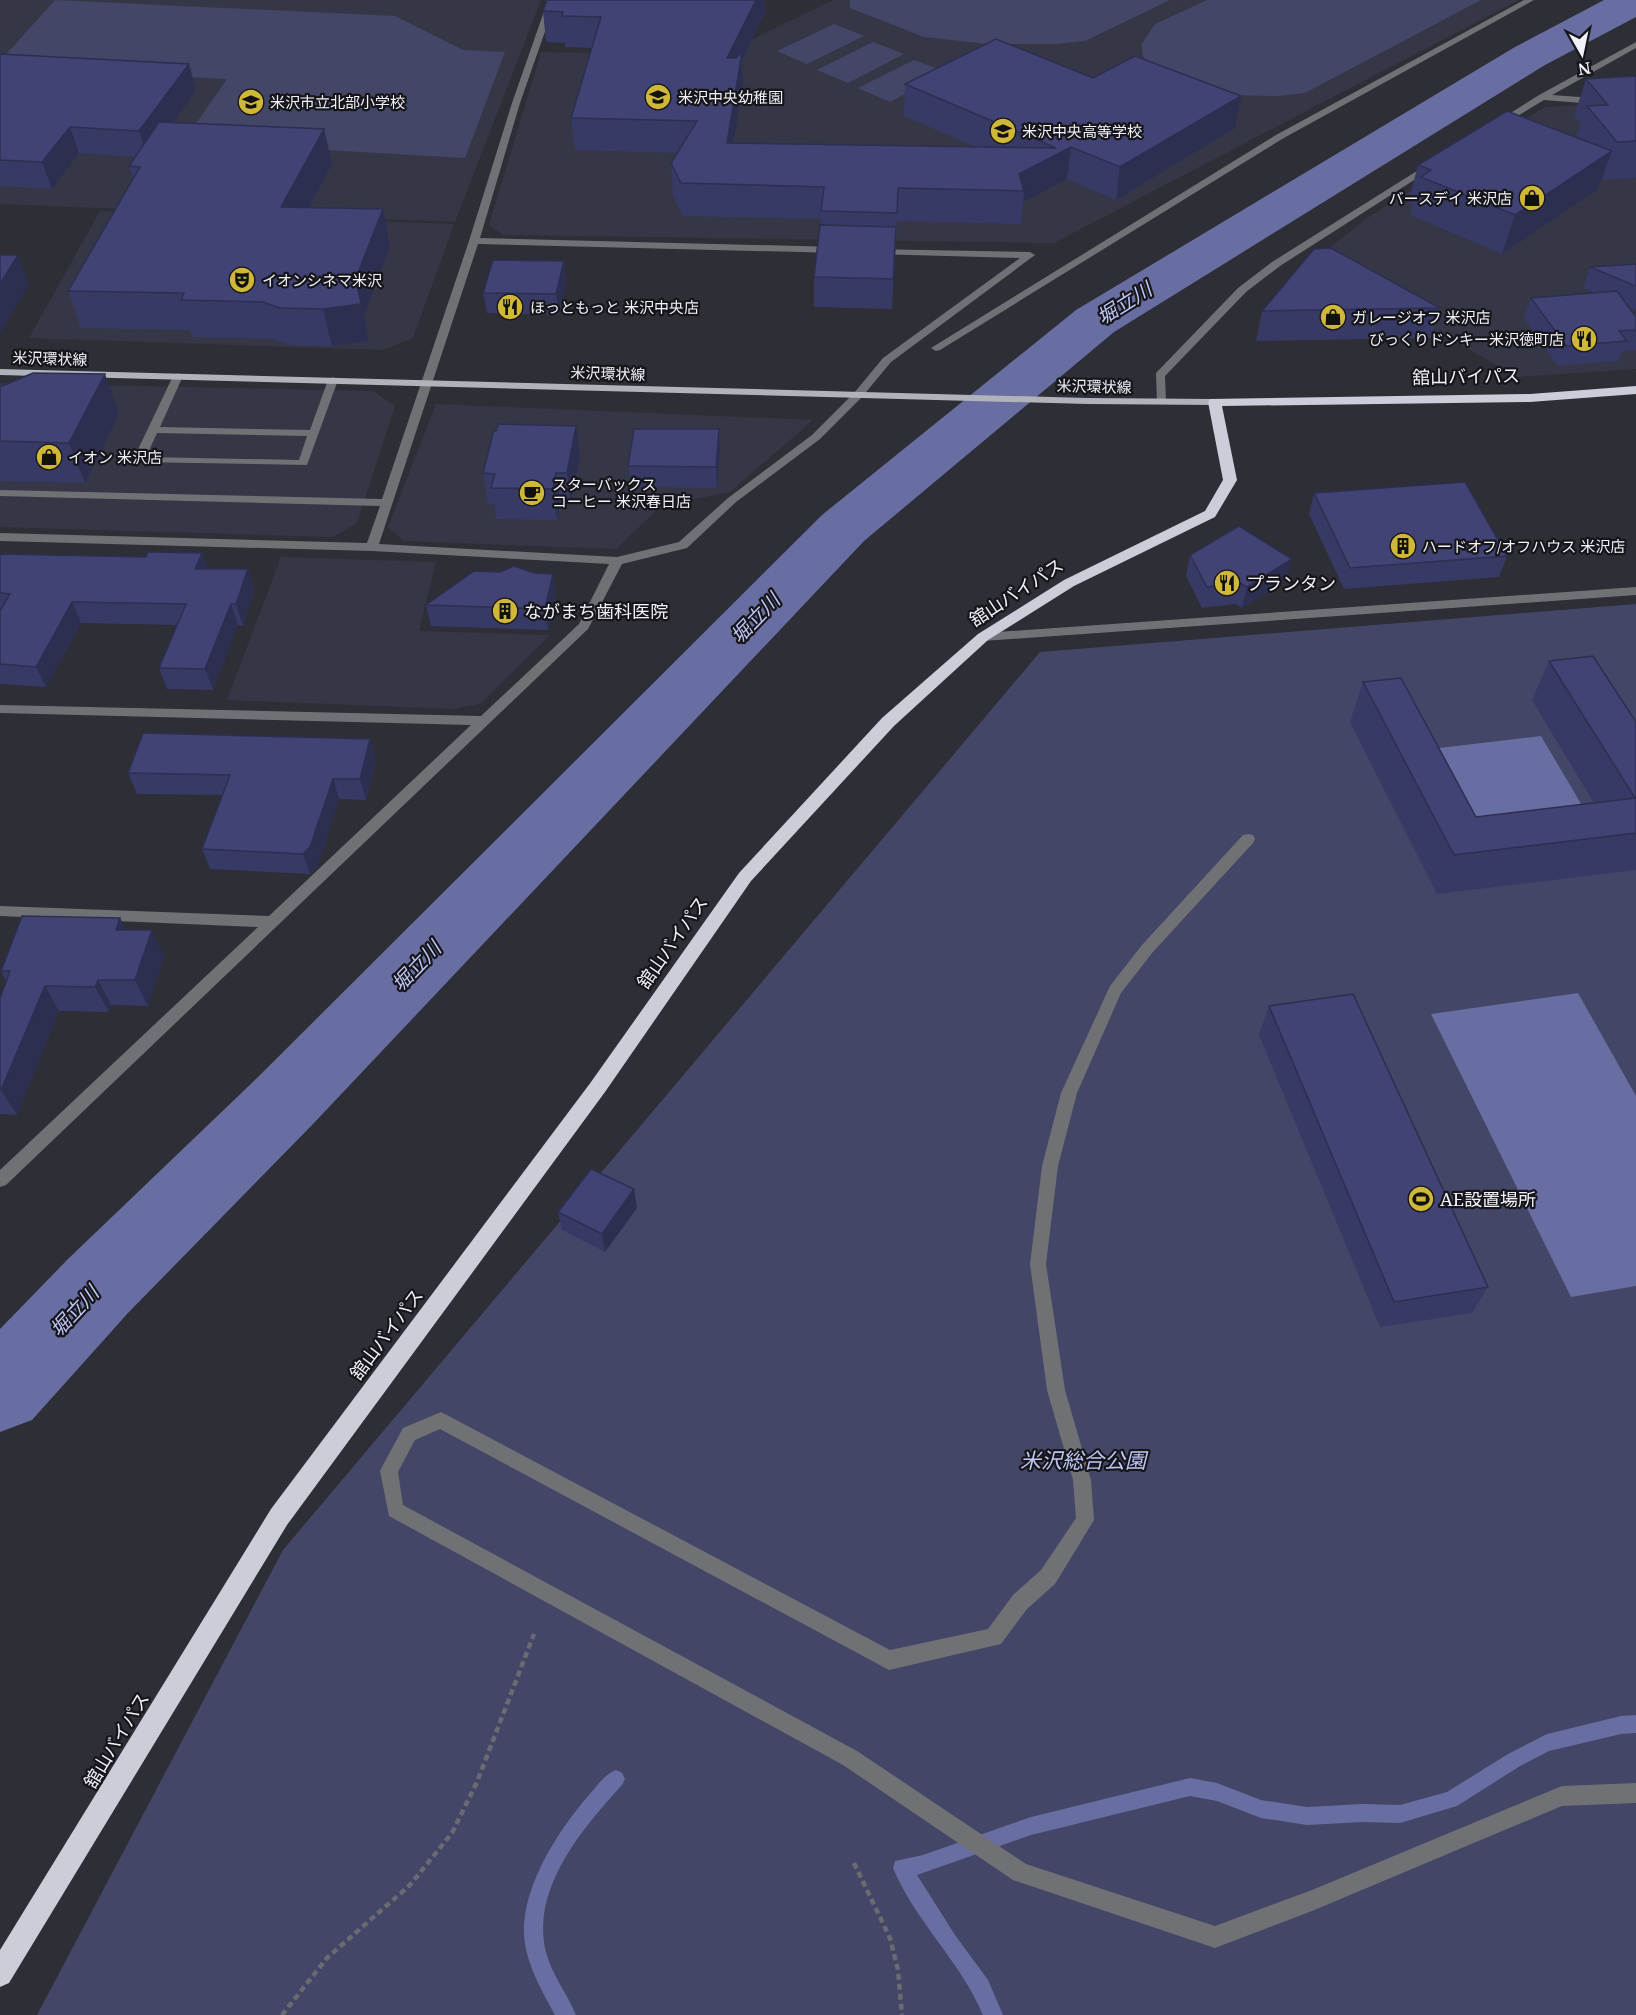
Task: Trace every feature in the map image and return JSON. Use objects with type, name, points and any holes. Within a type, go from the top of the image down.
[{"type":"highway","name":"舘山バイパス","points":[[0,1974],[279,1517],[598,1088],[745,877],[888,722],[983,638],[1069,583],[1210,514],[1230,480],[1215,402],[1530,398],[1636,390]]},
{"type":"main road","name":"米沢環状線","points":[[0,372],[1088,401],[1215,402]]},
{"type":"street","points":[[372,547],[474,241],[516,103],[552,0]]},
{"type":"street","points":[[936,348],[1279,137],[1530,0]]},
{"type":"street","points":[[1492,128],[1542,97],[1636,45]]},
{"type":"street","points":[[1542,97],[1594,101],[1636,98]]},
{"type":"street","points":[[1161,402],[1160,375],[1242,290],[1276,264],[1442,159]]},
{"type":"street","points":[[474,241],[853,251]]},
{"type":"street","points":[[0,537],[372,547],[617,561],[683,545],[732,500],[816,437],[858,395],[886,360],[1030,255],[864,251]]},
{"type":"street","points":[[178,376],[139,460],[303,463],[333,380]]},
{"type":"street","points":[[153,430],[314,433]]},
{"type":"street","points":[[0,493],[268,505]]},
{"type":"street","points":[[0,502],[385,508]]},
{"type":"street","points":[[0,1180],[584,626],[617,561]]},
{"type":"street","points":[[983,638],[1636,591]]},
{"type":"street","points":[[0,709],[483,721]]},
{"type":"street","points":[[1248,839],[1147,949],[1115,990],[1070,1093],[1050,1166],[1038,1264],[1056,1390],[1082,1480],[1085,1520],[1048,1577],[1020,1602],[994,1637],[889,1660],[441,1420],[409,1434],[394,1461],[389,1471],[395,1510],[850,1758],[1020,1873],[1215,1937],[1312,1900],[1562,1796],[1636,1793]]},
{"type":"street","points":[[0,911],[272,922]]},
{"type":"street","points":[[0,1162],[18,1163]]},
{"type":"path","points":[[282,2015],[327,1958],[410,1885],[452,1833],[486,1761],[534,1634]]},
{"type":"path","points":[[854,1863],[860,1882],[886,1927],[899,1966],[902,2015]]},
{"type":"shaded area","name":"米沢市立北部小学校","points":[[0,0],[541,0],[455,222],[0,204]]},
{"type":"shaded area","name":"米沢中央高等学校","points":[[833,0],[1519,0],[1054,243],[504,235],[489,225],[541,52],[716,57]]},
{"type":"shaded area","points":[[1636,102],[1636,369],[1518,377],[1312,262],[1367,218],[1545,107]]},
{"type":"shaded area","points":[[100,211],[454,224],[413,338],[383,350],[29,338]]},
{"type":"shaded area","points":[[0,383],[373,391],[395,406],[357,523],[333,537],[0,527]]},
{"type":"shaded area","points":[[436,404],[813,420],[730,492],[661,506],[616,549],[404,541],[388,527]]},
{"type":"shaded area","points":[[281,557],[436,562],[419,631],[550,635],[480,704],[453,709],[227,700]]},
{"type":"shaded area","points":[[1541,736],[1593,824],[1469,838],[1422,750]]},
{"type":"shaded area","points":[[1578,993],[1636,1096],[1636,1286],[1571,1297],[1431,1014]]},
{"type":"green space","points":[[55,0],[395,16],[463,50],[505,52],[465,158],[183,142],[227,79],[0,68],[0,61]]},
{"type":"green space","points":[[850,0],[1170,0],[1085,41],[1057,44],[987,44],[924,37],[850,8]]},
{"type":"green space","points":[[1207,0],[1481,0],[1305,93],[1279,96],[1221,95],[1151,67],[1143,56],[1141,45],[1155,24]]},
{"type":"green space","points":[[834,24],[864,36],[807,64],[777,51]]},
{"type":"green space","points":[[873,42],[904,54],[848,83],[817,70]]},
{"type":"green space","points":[[914,60],[946,72],[890,102],[858,88]]},
{"type":"green space","name":"米沢総合公園","points":[[1636,604],[1636,2015],[37,2015],[283,1550],[1040,652]]},
{"type":"building","points":[[547,0],[756,0],[727,58],[736,58],[742,52],[727,143],[1056,148],[905,84],[996,39],[1093,78],[1135,56],[1241,96],[1120,167],[1071,147],[1019,174],[1024,191],[898,188],[897,213],[821,211],[824,187],[681,183],[671,163],[697,121],[571,118],[601,17],[562,16],[563,12],[543,11]]},
{"type":"building","points":[[0,54],[189,64],[139,131],[70,127],[42,162],[0,160]]},
{"type":"building","points":[[1636,76],[1636,141],[1617,142],[1587,106],[1608,105],[1586,79]]},
{"type":"building","points":[[1507,111],[1612,151],[1515,215],[1421,177],[1431,170],[1418,165]]},
{"type":"building","points":[[159,122],[324,129],[281,207],[383,209],[356,278],[361,304],[323,309],[280,308],[263,302],[181,300],[184,293],[68,291],[140,167],[129,166]]},
{"type":"building","points":[[820,225],[896,227],[893,279],[814,277]]},
{"type":"building","points":[[1331,248],[1440,308],[1262,311],[1314,249]]},
{"type":"building","points":[[0,255],[18,255],[0,284]]},
{"type":"building","points":[[493,260],[564,261],[556,294],[483,293]]},
{"type":"building","points":[[1636,264],[1636,286],[1590,267]]},
{"type":"building","points":[[1617,291],[1636,317],[1636,330],[1619,331],[1627,341],[1566,346],[1531,298]]},
{"type":"building","points":[[33,373],[105,374],[69,443],[0,441],[0,387]]},
{"type":"building","points":[[498,424],[576,426],[567,473],[556,473],[553,489],[491,488],[495,474],[483,473],[494,430],[496,431]]},
{"type":"building","points":[[634,429],[719,429],[716,467],[628,466]]},
{"type":"building","name":"ハードオフ/オフハウス 米沢店","points":[[1465,482],[1507,556],[1350,568],[1314,493]]},
{"type":"building","points":[[1239,526],[1292,559],[1247,587],[1240,583],[1207,587],[1190,555]]},
{"type":"building","points":[[148,552],[202,553],[195,569],[248,569],[236,604],[231,604],[205,669],[159,668],[186,604],[72,602],[36,667],[0,664],[0,611],[10,594],[0,593],[0,554],[146,557]]},
{"type":"building","points":[[514,566],[534,573],[553,574],[545,609],[426,605],[474,571],[500,572]]},
{"type":"building","points":[[1593,656],[1636,722],[1636,833],[1454,855],[1363,682],[1401,678],[1476,817],[1635,798],[1549,661]]},
{"type":"building","points":[[143,733],[370,739],[360,779],[333,779],[310,847],[303,854],[202,849],[230,775],[128,773]]},
{"type":"building","points":[[22,916],[120,918],[116,930],[152,930],[135,980],[98,980],[95,987],[45,986],[0,1090],[0,998],[10,971],[1,971]]},
{"type":"building","points":[[1353,994],[1488,1287],[1394,1302],[1269,1006]]},
{"type":"building","points":[[591,1169],[634,1189],[602,1234],[558,1212]]},
{"type":"waterway","name":"堀立川","points":[[0,1391],[98,1286],[285,1101],[843,528],[1095,321],[1530,56],[1636,0]]},
{"type":"waterway","points":[[993,2015],[981,1987],[948,1942],[902,1868],[923,1864],[1031,1826],[1190,1787],[1217,1792],[1261,1809],[1307,1816],[1400,1814],[1451,1800],[1514,1760],[1547,1743],[1621,1725],[1636,1724]]},
{"type":"waterway","points":[[566,2015],[547,1981],[537,1954],[534,1934],[536,1912],[542,1888],[558,1854],[578,1822],[616,1779]]},
{"type":"place","name":"米沢中央幼稚園","points":[[658,97]]},
{"type":"place","name":"米沢市立北部小学校","points":[[251,102]]},
{"type":"place","name":"米沢中央高等学校","points":[[1003,131]]},
{"type":"place","name":"バースデイ 米沢店","points":[[1532,198]]},
{"type":"place","name":"イオンシネマ米沢","points":[[242,280]]},
{"type":"place","name":"ほっともっと 米沢中央店","points":[[510,307]]},
{"type":"place","name":"ガレージオフ 米沢店","points":[[1333,317]]},
{"type":"place","name":"びっくりドンキー米沢徳町店","points":[[1584,339]]},
{"type":"place","name":"イオン 米沢店","points":[[49,457]]},
{"type":"place","name":"スターバックス コーヒー 米沢春日店","points":[[532,493]]},
{"type":"place","name":"ハードオフ/オフハウス 米沢店","points":[[1403,546]]},
{"type":"place","name":"プランタン","points":[[1227,583]]},
{"type":"place","name":"ながまち歯科医院","points":[[505,611]]},
{"type":"place","name":"AE設置場所","points":[[1421,1199]]}]
